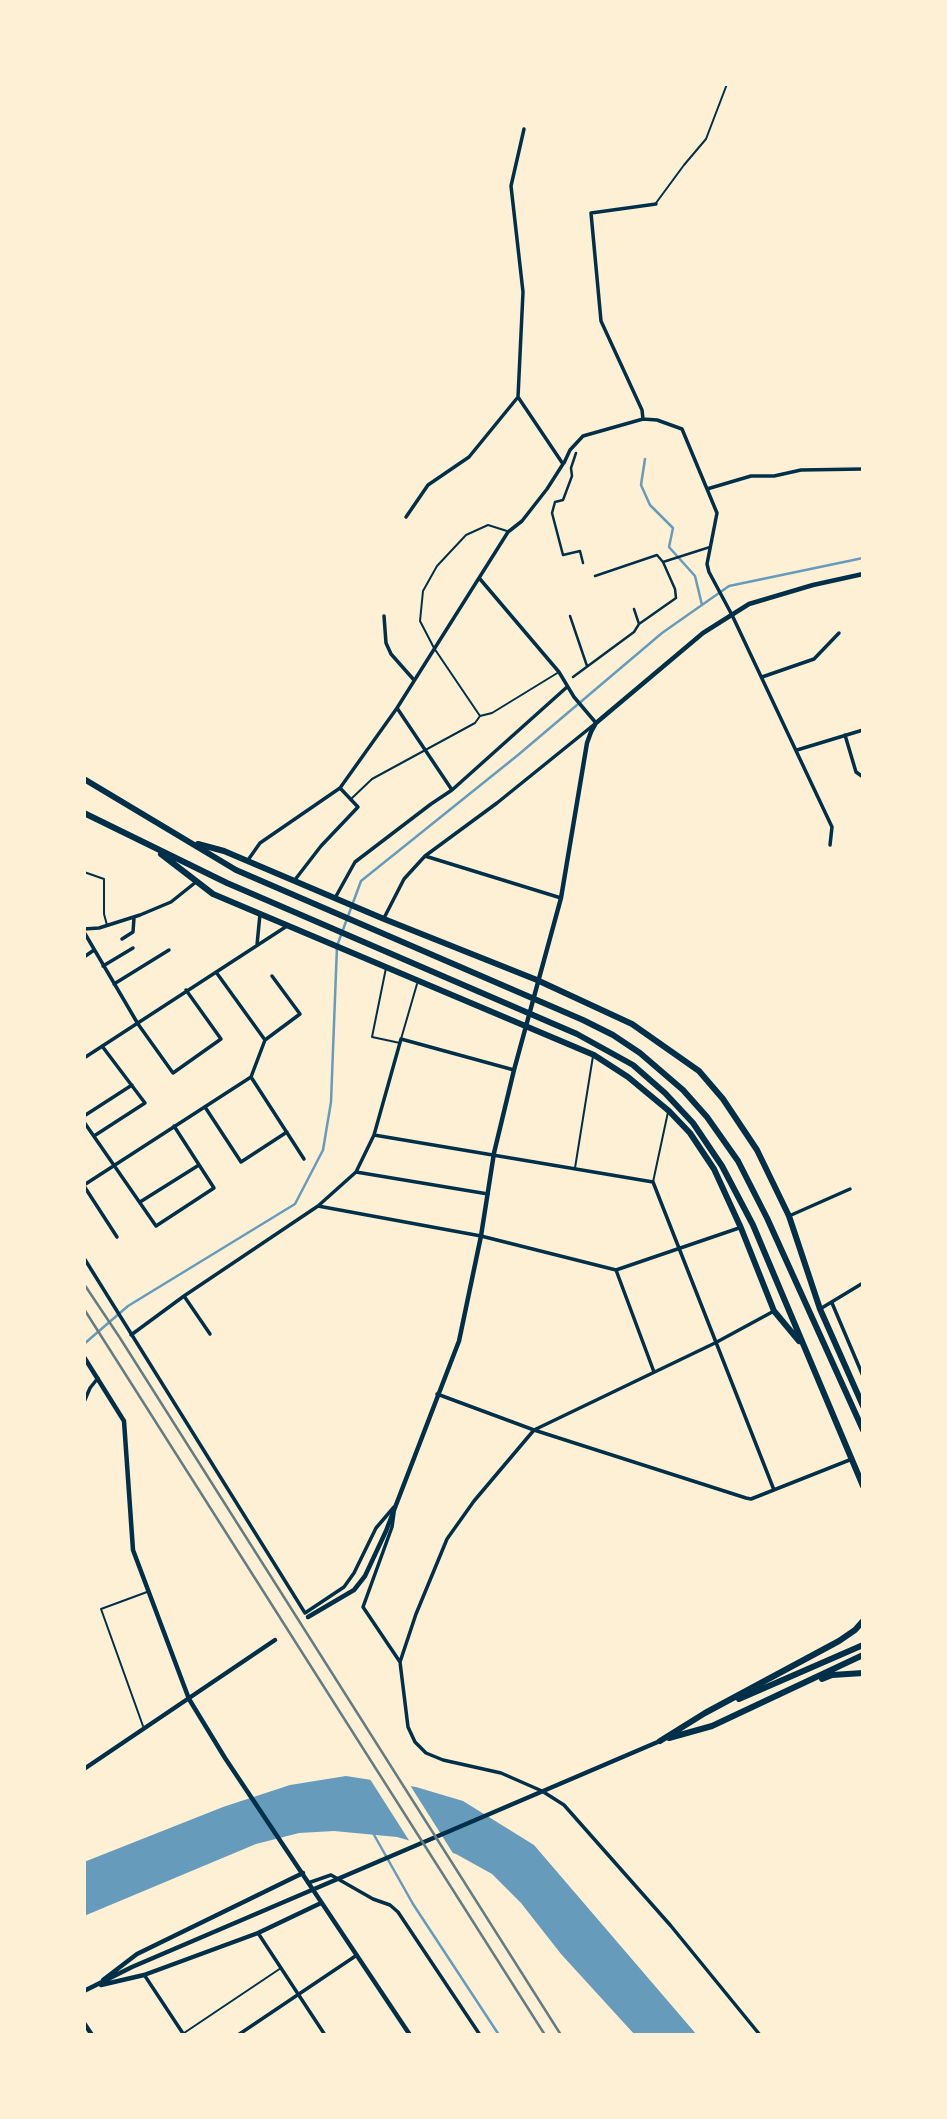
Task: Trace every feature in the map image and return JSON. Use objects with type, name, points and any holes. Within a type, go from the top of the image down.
[{"type":"main road","points":[[84,779],[236,870],[583,1020],[640,1052],[683,1090],[707,1117],[738,1160],[863,1430]]},
{"type":"main road","points":[[84,813],[227,883],[577,1034],[633,1065],[665,1093],[693,1123],[722,1166],[753,1225],[863,1486]]},
{"type":"main road","points":[[189,841],[248,860],[384,919],[537,980],[632,1024],[699,1071],[723,1099],[757,1150],[789,1216],[821,1311],[863,1406]]},
{"type":"main road","points":[[151,846],[213,894],[593,1055],[628,1077],[690,1133],[714,1169],[774,1311],[804,1348]]},
{"type":"main road","points":[[821,1311],[823,1343]]},
{"type":"main road","points":[[660,1741],[705,1713],[839,1641],[855,1630],[863,1620]]},
{"type":"main road","points":[[705,1713],[863,1645]]},
{"type":"main road","points":[[660,1741],[712,1726],[863,1655]]},
{"type":"main road","points":[[803,1685],[832,1675],[863,1673]]},
{"type":"street","points":[[406,517],[428,485],[469,457],[518,397],[523,292],[511,186],[524,129]]},
{"type":"street","points":[[643,419],[642,410],[601,321],[592,214],[656,204]]},
{"type":"street","points":[[518,397],[563,464]]},
{"type":"street","points":[[248,860],[260,843],[340,788],[397,708],[508,532],[522,521],[570,450],[583,436],[643,419],[657,420],[682,429],[716,513],[707,564],[832,827],[830,845]]},
{"type":"street","points":[[576,453],[571,468],[572,476],[563,500],[555,502],[552,513],[563,555],[580,551],[583,563]]},
{"type":"street","points":[[707,489],[751,476],[774,476],[801,470],[863,469]]},
{"type":"street","points":[[663,562],[711,547]]},
{"type":"street","points":[[573,677],[676,598],[677,593],[657,555],[595,576]]},
{"type":"street","points":[[384,919],[404,878],[425,856],[497,803],[703,633],[749,604],[863,574]]},
{"type":"street","points":[[480,579],[559,672],[574,697],[596,723]]},
{"type":"street","points":[[634,609],[639,624]]},
{"type":"street","points":[[384,616],[386,643],[391,654],[414,680]]},
{"type":"street","points":[[570,616],[587,666]]},
{"type":"street","points":[[762,677],[814,659],[839,633]]},
{"type":"street","points":[[337,899],[355,863],[452,790],[568,687]]},
{"type":"street","points":[[397,708],[452,790]]},
{"type":"street","points":[[308,1617],[354,1590],[365,1576],[459,1341],[481,1236],[494,1155],[537,980],[561,898],[587,743],[596,723]]},
{"type":"street","points":[[797,750],[863,730]]},
{"type":"street","points":[[845,735],[856,772],[863,777]]},
{"type":"street","points":[[294,881],[321,846],[358,807],[340,788]]},
{"type":"street","points":[[425,856],[561,898]]},
{"type":"street","points":[[186,990],[221,1039],[173,1073],[138,1024],[84,931],[134,918],[170,902],[197,882]]},
{"type":"street","points":[[257,945],[260,914]]},
{"type":"street","points":[[122,939],[133,932],[134,918]]},
{"type":"street","points":[[84,1058],[287,926]]},
{"type":"street","points":[[103,966],[133,948]]},
{"type":"street","points":[[84,957],[94,950]]},
{"type":"street","points":[[114,984],[169,950]]},
{"type":"street","points":[[216,972],[265,1040]]},
{"type":"street","points":[[117,1237],[84,1185],[251,1077],[265,1040],[300,1014],[272,976]]},
{"type":"street","points":[[130,1333],[318,1206],[356,1172],[374,1135],[401,1041],[514,1070]]},
{"type":"street","points":[[94,1136],[145,1103],[102,1046]]},
{"type":"street","points":[[251,1077],[304,1159]]},
{"type":"street","points":[[84,1116],[132,1085]]},
{"type":"street","points":[[205,1107],[241,1162],[287,1132]]},
{"type":"street","points":[[84,1122],[156,1226],[214,1188],[174,1126]]},
{"type":"street","points":[[374,1135],[653,1182],[774,1490]]},
{"type":"street","points":[[140,1202],[199,1165]]},
{"type":"street","points":[[356,1172],[488,1194]]},
{"type":"street","points":[[789,1216],[850,1189]]},
{"type":"street","points":[[318,1206],[481,1236],[615,1270],[741,1228]]},
{"type":"street","points":[[84,1258],[305,1613],[344,1587],[354,1573],[376,1528],[395,1506]]},
{"type":"street","points":[[615,1270],[654,1372]]},
{"type":"street","points":[[821,1311],[863,1283]]},
{"type":"street","points":[[184,1296],[210,1334]]},
{"type":"street","points":[[832,1303],[863,1376]]},
{"type":"street","points":[[760,2035],[671,1926],[564,1805],[542,1791],[501,1773],[443,1760],[426,1753],[415,1742],[408,1727],[400,1662],[416,1614],[447,1539],[474,1501],[534,1430],[715,1343],[774,1311]]},
{"type":"street","points":[[86,1359],[124,1421],[133,1550],[189,1699],[225,1758],[410,2035]]},
{"type":"street","points":[[84,1402],[98,1378]]},
{"type":"street","points":[[438,1394],[534,1430],[751,1499],[852,1459]]},
{"type":"street","points":[[395,1506],[392,1527],[363,1607],[400,1662]]},
{"type":"street","points":[[84,1769],[275,1640]]},
{"type":"street","points":[[84,1991],[132,1967],[660,1741]]},
{"type":"street","points":[[94,1987],[137,1954],[301,1870]]},
{"type":"street","points":[[308,1883],[331,1875],[373,1899],[390,1905],[398,1912],[480,2035]]},
{"type":"street","points":[[94,1987],[145,1975],[258,1933],[321,1903]]},
{"type":"street","points":[[258,1933],[325,2035]]},
{"type":"street","points":[[238,2035],[357,1955]]},
{"type":"street","points":[[145,1975],[184,2034]]},
{"type":"street","points":[[84,2023],[92,2035]]},
{"type":"lane","points":[[656,204],[706,139],[727,84]]},
{"type":"lane","points":[[480,716],[434,648],[420,621],[423,591],[437,566],[466,535],[488,525],[508,532]]},
{"type":"lane","points":[[351,800],[372,779],[475,723],[480,716],[492,713],[559,672]]},
{"type":"lane","points":[[84,872],[104,879],[104,914],[107,926]]},
{"type":"lane","points":[[386,967],[372,1037],[401,1041],[418,980]]},
{"type":"lane","points":[[575,1168],[593,1055]]},
{"type":"lane","points":[[653,1182],[668,1111]]},
{"type":"lane","points":[[144,1728],[101,1609],[148,1592]]},
{"type":"lane","points":[[184,2034],[281,1968]]},
{"type":"water","points":[[346,1776],[416,1787],[463,1801],[534,1845],[697,2035],[635,2035],[561,1954],[521,1903],[492,1874],[456,1854],[397,1837],[334,1831],[299,1833],[256,1844],[84,1916],[84,1862],[223,1807],[290,1785]]},
{"type":"pier","points":[[368,1776],[408,1782],[456,1858],[412,1845]]},
{"type":"waterway","points":[[645,459],[641,485],[650,505],[673,528],[669,547],[695,576],[702,605]]},
{"type":"waterway","points":[[84,1344],[128,1306],[295,1204],[323,1150],[331,1102],[337,946],[361,881],[518,755],[662,633],[729,586],[863,558]]},
{"type":"waterway","points":[[373,1833],[413,1904],[499,2035]]},
{"type":"railway","points":[[84,1284],[561,2035]]},
{"type":"railway","points":[[84,1309],[545,2035]]}]
